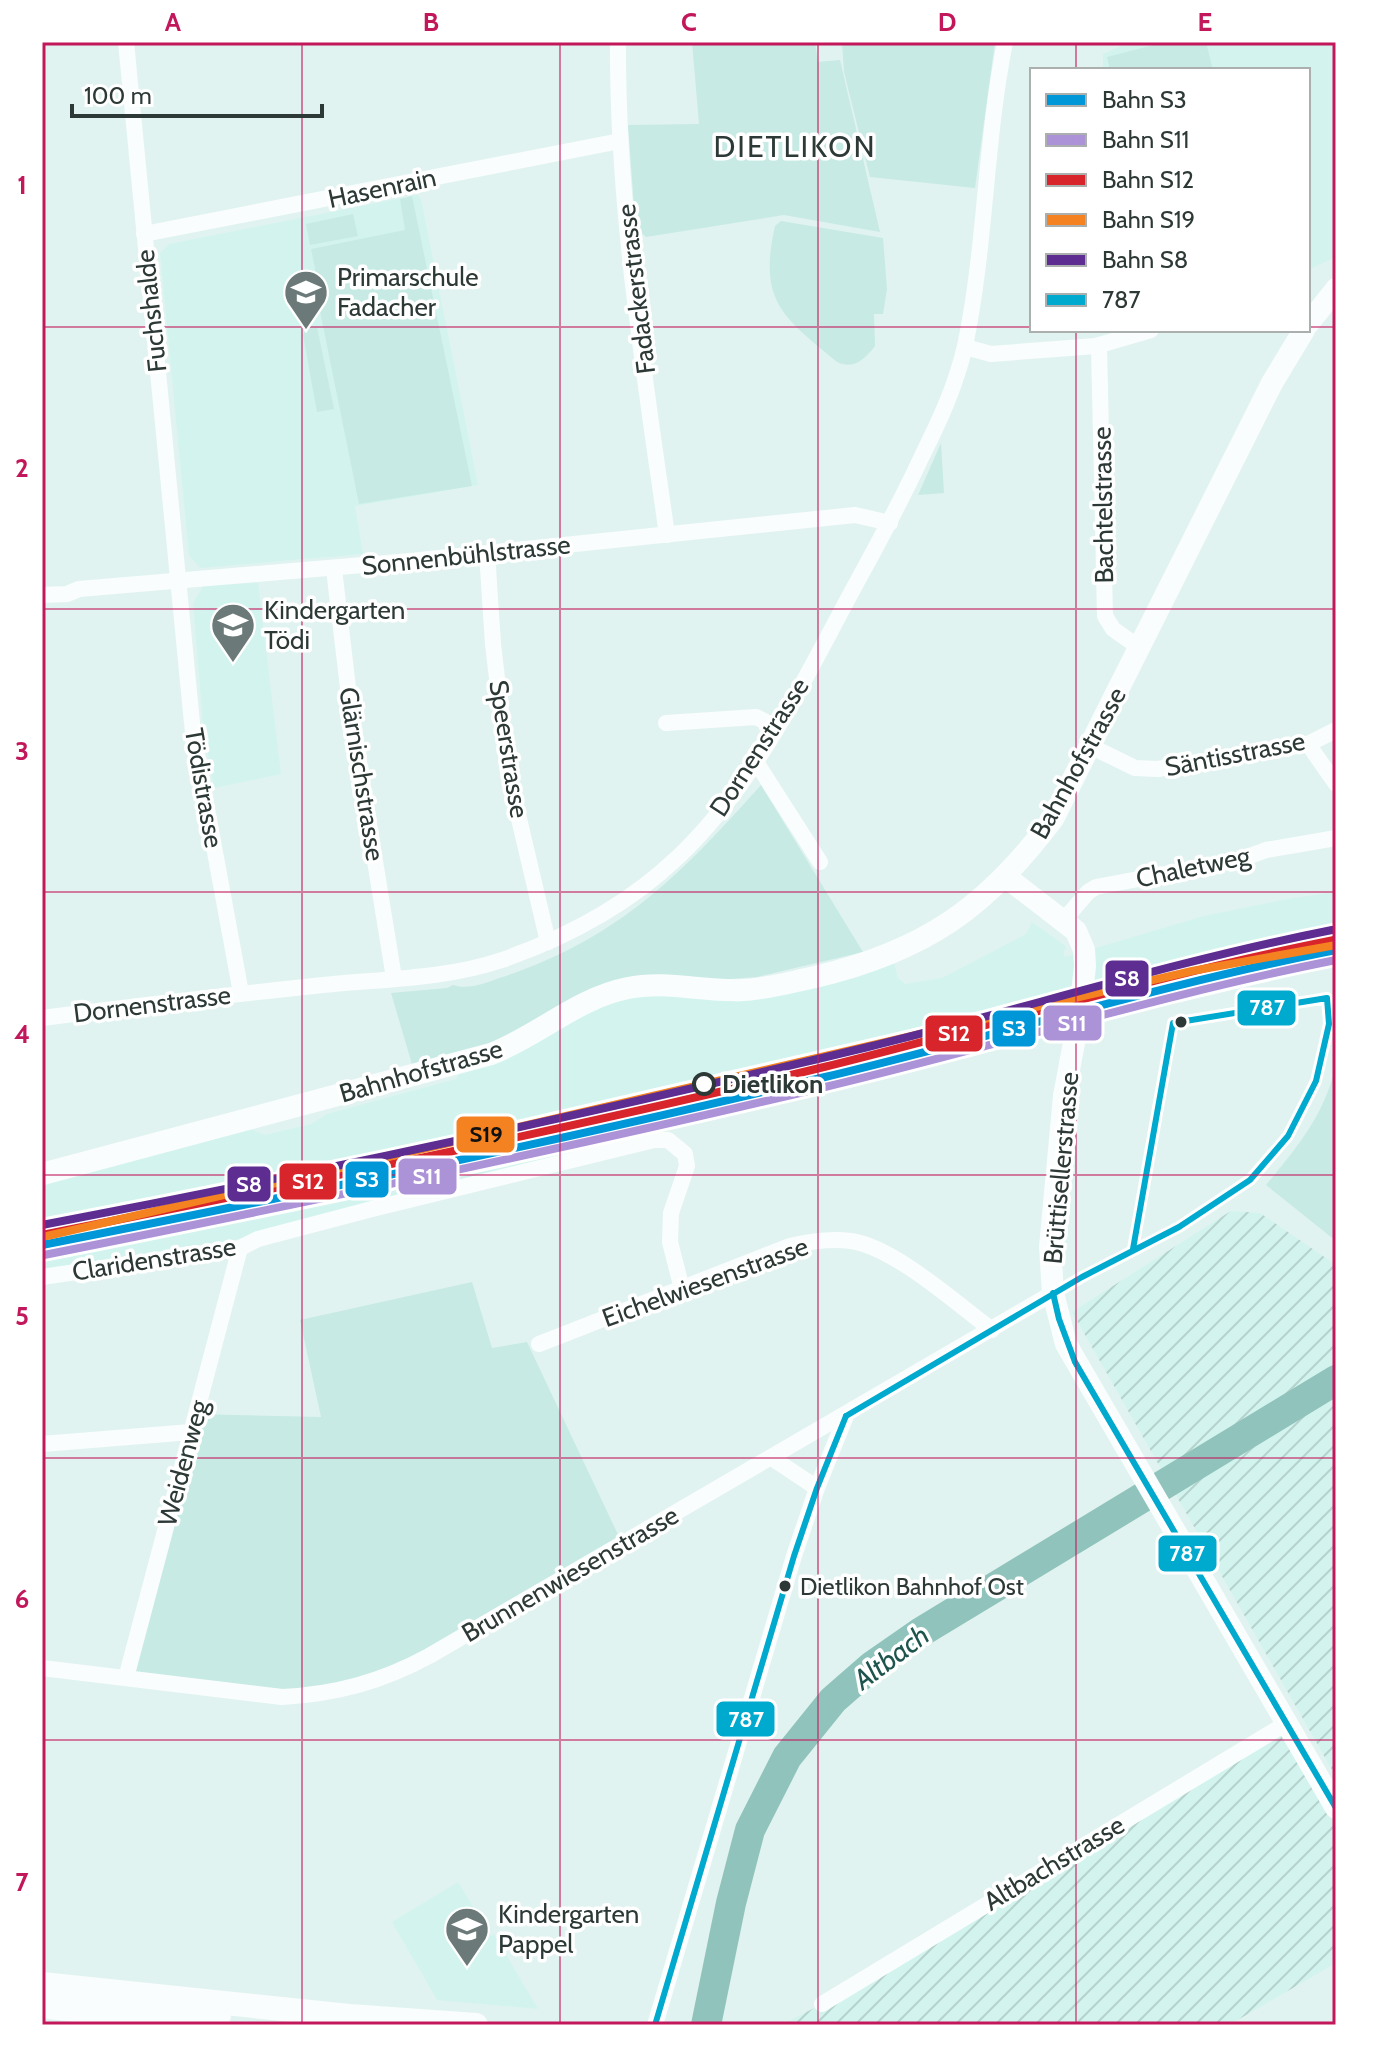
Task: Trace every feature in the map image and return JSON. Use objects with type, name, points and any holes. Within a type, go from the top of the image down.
[{"type":"main road","points":[[42,1984],[349,2016],[476,2025]]},
{"type":"main road","points":[[42,2006],[132,2017],[222,2016],[305,2025]]},
{"type":"street","name":"Fuchshalde","points":[[126,42],[178,581]]},
{"type":"street","name":"Fadackerstrasse","points":[[618,42],[620,141],[629,238],[667,535]]},
{"type":"street","name":"Dornenstrasse","points":[[42,1018],[466,969],[498,961],[548,942],[615,905],[676,859],[714,820],[756,762],[890,523],[952,394],[965,347],[979,258],[1005,42]]},
{"type":"street","name":"Hasenrain","points":[[144,234],[620,141]]},
{"type":"street","points":[[1312,310],[1336,289]]},
{"type":"street","points":[[965,347],[991,354],[1099,345],[1144,332]]},
{"type":"street","name":"Bahnhofstrasse","points":[[42,1174],[482,1057],[509,1047],[595,998],[625,988],[663,985],[723,991],[755,989],[825,974],[873,960],[923,938],[961,916],[1006,877],[1053,819],[1272,383],[1303,332]]},
{"type":"street","name":"Bachtelstrasse","points":[[1099,345],[1105,616],[1113,629],[1140,648]]},
{"type":"street","name":"Sonnenbühlstrasse","points":[[42,595],[67,594],[79,589],[334,569],[855,515],[890,523]]},
{"type":"street","name":"Speerstrasse","points":[[487,553],[493,644],[508,772],[548,942]]},
{"type":"street","name":"Glärnischstrasse","points":[[334,569],[351,713],[394,978]]},
{"type":"street","name":"Tödistrasse","points":[[178,581],[193,733],[241,993]]},
{"type":"street","points":[[666,723],[756,717],[776,727]]},
{"type":"street","name":"Säntisstrasse","points":[[1090,746],[1135,768],[1150,770],[1308,744],[1336,730]]},
{"type":"street","points":[[1308,744],[1336,784]]},
{"type":"street","points":[[756,762],[820,862]]},
{"type":"street","name":"Chaletweg","points":[[1064,920],[1096,887],[1336,838]]},
{"type":"street","name":"Brüttisellerstrasse","points":[[1006,877],[1064,920],[1081,939],[1085,966],[1064,1096],[1050,1247],[1053,1293],[1066,1344],[1336,1808]]},
{"type":"street","name":"Claridenstrasse","points":[[42,1277],[240,1248],[258,1239],[372,1209],[654,1140],[668,1140],[685,1154],[687,1166],[671,1213],[670,1242],[682,1289]]},
{"type":"street","name":"Eichelwiesenstrasse","points":[[539,1344],[790,1246],[822,1239],[855,1241],[887,1254],[992,1330]]},
{"type":"street","name":"Weidenweg","points":[[126,1678],[240,1248]]},
{"type":"street","name":"Brunnenwiesenstrasse","points":[[42,1668],[282,1697],[317,1695],[378,1681],[418,1662],[846,1416],[1053,1293]]},
{"type":"street","points":[[655,2025],[746,1714],[817,1488],[846,1416]]},
{"type":"street","points":[[42,1444],[191,1432]]},
{"type":"street","points":[[772,1458],[817,1488]]},
{"type":"street","name":"Altbachstrasse","points":[[822,2004],[1287,1723]]},
{"type":"shaded area","points":[[692,42],[815,42],[818,62],[840,60],[880,232],[784,215],[646,237],[636,232],[628,125],[699,124]]},
{"type":"shaded area","points":[[842,42],[995,42],[975,188],[870,177],[844,72]]},
{"type":"shaded area","points":[[1130,42],[1336,42],[1336,257],[1310,269],[1310,68],[1103,68],[1103,54]]},
{"type":"shaded area","points":[[1165,42],[1206,42],[1212,68],[1110,68],[1107,57]]},
{"type":"shaded area","name":"Primarschule Fadacher","points":[[417,195],[421,199],[478,485],[355,506],[363,554],[200,568],[189,555],[160,253],[169,244]]},
{"type":"shaded area","points":[[412,196],[472,486],[359,504],[320,311],[322,303],[311,249],[405,230],[400,199]]},
{"type":"shaded area","points":[[353,214],[358,236],[310,245],[306,224]]},
{"type":"shaded area","points":[[781,221],[883,238],[887,289],[883,314],[874,314],[875,346],[859,362],[849,365],[837,362],[802,332],[779,306],[770,273],[775,226]]},
{"type":"shaded area","points":[[317,327],[334,409],[317,412],[303,335],[306,329]]},
{"type":"shaded area","points":[[941,443],[944,493],[918,495]]},
{"type":"shaded area","name":"Kindergarten Tödi","points":[[258,583],[281,774],[214,788],[203,725],[193,603],[203,586]]},
{"type":"shaded area","points":[[761,785],[863,952],[757,977],[640,980],[506,1042],[414,1071],[391,993],[453,985],[480,985],[547,960],[584,942],[647,899],[676,874]]},
{"type":"shaded area","points":[[1336,892],[1336,974],[1333,962],[1200,991],[211,1246],[42,1270],[42,1186],[251,1129],[265,1135],[311,1124],[327,1114],[456,1079],[459,1074],[498,1062],[594,1009],[633,996],[769,997],[859,977],[894,963],[898,978],[905,984],[942,978],[1026,934],[1032,922],[1063,944],[1065,957],[1204,916]]},
{"type":"shaded area","points":[[1336,1062],[1336,1241],[1266,1185],[1319,1112]]},
{"type":"shaded area","points":[[1231,1211],[1260,1213],[1336,1265],[1336,1777],[1072,1312]]},
{"type":"shaded area","points":[[472,1282],[492,1348],[527,1342],[622,1543],[429,1656],[317,1695],[126,1678],[195,1414],[321,1417],[300,1320]]},
{"type":"shaded area","points":[[1287,1723],[1336,1808],[1336,1963],[1229,2025],[781,2025],[822,2004]]},
{"type":"shaded area","name":"Kindergarten Pappel","points":[[458,1882],[491,1936],[494,1934],[538,2009],[437,2000],[392,1922]]},
{"type":"waterway","name":"Altbach","points":[[706,2025],[731,1903],[750,1830],[787,1757],[833,1700],[872,1666],[921,1632],[1336,1380]]},
{"type":"rail line","name":"S8","points":[[42,1225],[353,1163],[662,1095],[868,1047],[1215,956],[1332,930]]},
{"type":"rail line","name":"S12","points":[[42,1235],[629,1113],[824,1067],[1206,968],[1334,940]]},
{"type":"rail line","name":"S19","points":[[47,1236],[1192,971],[1336,945]]},
{"type":"rail line","name":"S3","points":[[42,1245],[630,1123],[889,1061],[1207,978],[1336,950]]},
{"type":"rail line","name":"S11","points":[[44,1255],[435,1175],[728,1110],[1208,988],[1336,960]]},
{"type":"transit line","name":"787","points":[[846,1416],[1082,1277],[1179,1227],[1250,1180],[1288,1136],[1316,1081],[1329,1024],[1327,998],[1173,1023],[1133,1249]]},
{"type":"transit line","name":"787","points":[[1053,1293],[1075,1362],[1336,1808]]},
{"type":"transit line","name":"787","points":[[655,2025],[794,1556],[846,1416]]},
{"type":"place","name":"Primarschule Fadacher","points":[[306,331]]},
{"type":"place","name":"Kindergarten Tödi","points":[[233,664]]},
{"type":"place","name":"Dietlikon","points":[[704,1084]]},
{"type":"place","name":"Dietlikon Bahnhof Ost","points":[[785,1586]]},
{"type":"place","name":"Kindergarten Pappel","points":[[467,1968]]},
{"type":"district","name":"DIETLIKON","points":[[795,147]]}]
